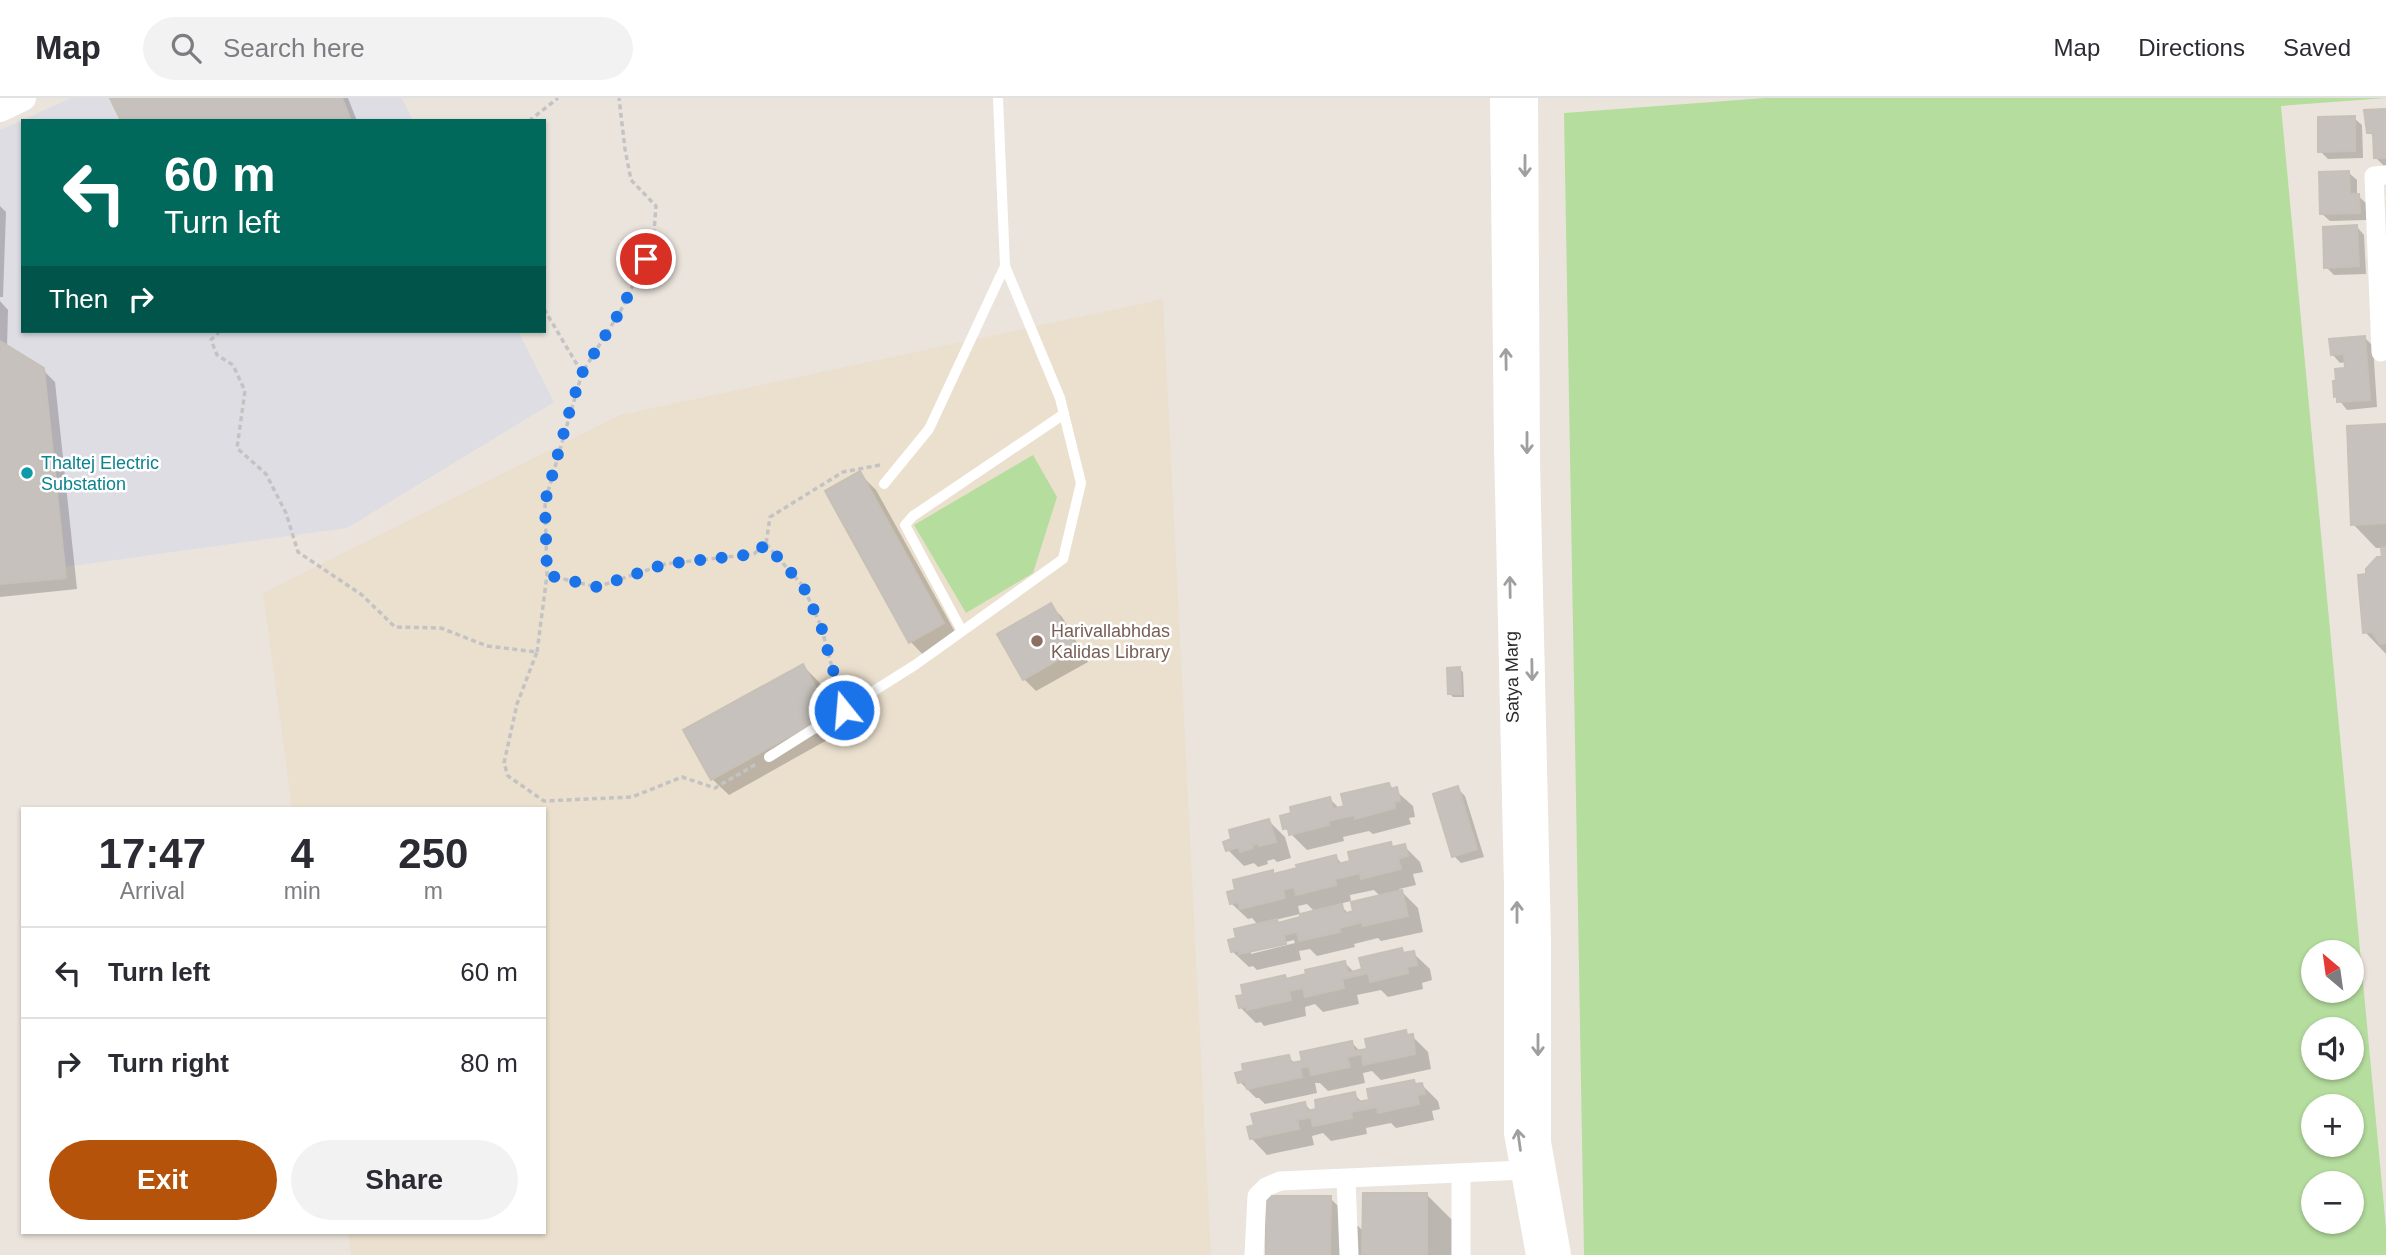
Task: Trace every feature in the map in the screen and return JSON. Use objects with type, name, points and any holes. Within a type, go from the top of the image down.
[{"type":"main road","points":[[0,109],[23,98]]},
{"type":"main road","name":"Satya Marg","points":[[1503,98],[1507,446],[1517,886],[1538,1142],[1559,1255]]},
{"type":"main road","name":"Satya Marg","points":[[1525,98],[1528,1004],[1517,1133],[1539,1255]]},
{"type":"street","points":[[2381,352],[2382,297],[2374,176],[2386,175]]},
{"type":"street","points":[[1254,1255],[1257,1196],[1266,1187],[1280,1181],[1524,1170]]},
{"type":"street","points":[[1461,1173],[1461,1255]]},
{"type":"street","points":[[1346,1179],[1349,1255]]},
{"type":"lane","points":[[769,757],[915,665],[1063,559],[1081,483],[1060,398],[1005,266],[998,98]]},
{"type":"lane","points":[[884,484],[929,429],[1005,266]]},
{"type":"lane","points":[[962,631],[905,524],[953,488],[1064,414]]},
{"type":"path","points":[[532,119],[558,98]]},
{"type":"path","points":[[619,98],[631,180],[656,205],[653,244],[621,310],[582,373],[545,502],[547,575],[537,652],[517,704],[504,762],[508,776],[544,801],[632,797],[682,777],[715,788],[769,757]]},
{"type":"path","points":[[546,312],[582,373]]},
{"type":"path","points":[[218,333],[211,340],[217,355],[233,365],[245,391],[237,448],[266,474],[286,513],[298,552],[362,595],[395,627],[441,628],[487,646],[537,652]]},
{"type":"path","points":[[547,575],[597,587],[665,564],[754,554],[766,544],[770,517],[844,472],[901,463]]},
{"type":"path","points":[[766,544],[803,586],[821,626],[844,710]]},
{"type":"shaded area","points":[[71,98],[402,98],[412,119],[24,119]]},
{"type":"shaded area","points":[[21,121],[21,333],[519,333],[554,402],[347,528],[0,576],[0,130]]},
{"type":"shaded area","points":[[1163,299],[1211,1255],[351,1255],[348,1234],[546,1234],[546,807],[292,807],[263,593],[620,415]]},
{"type":"green space","points":[[1765,98],[2386,98],[2281,106],[2359,940],[2301,940],[2301,1003],[2364,1003],[2364,993],[2386,1228],[2386,1255],[1584,1255],[1564,113]]},
{"type":"green space","points":[[1033,455],[1057,497],[1033,573],[966,613],[914,525]]},
{"type":"building","points":[[110,98],[342,98],[350,119],[120,119]]},
{"type":"building","points":[[2386,109],[2386,158],[2374,158],[2373,133],[2367,133],[2364,110]]},
{"type":"building","points":[[2355,116],[2355,151],[2318,152],[2318,117]]},
{"type":"building","points":[[2349,171],[2350,194],[2359,194],[2360,213],[2320,214],[2319,172]]},
{"type":"building","points":[[2357,225],[2359,266],[2324,268],[2323,227]]},
{"type":"building","points":[[2365,336],[2370,400],[2337,402],[2333,381],[2336,381],[2335,369],[2345,368],[2344,354],[2331,355],[2329,339]]},
{"type":"building","name":"Thaltej Electric Substation","points":[[0,341],[44,368],[66,578],[0,584]]},
{"type":"building","points":[[2386,424],[2386,523],[2351,525],[2347,426]]},
{"type":"building","points":[[860,471],[944,623],[909,643],[825,491]]},
{"type":"building","points":[[2386,547],[2386,643],[2380,644],[2372,632],[2363,633],[2358,575],[2366,574],[2366,569],[2377,557],[2382,557],[2381,548]]},
{"type":"building","name":"Harivallabhdas Kalidas Library","points":[[1051,603],[1077,649],[1023,680],[997,634]]},
{"type":"building","points":[[803,664],[830,714],[711,780],[683,730]]},
{"type":"building","points":[[1460,667],[1461,694],[1448,694],[1447,668]]},
{"type":"building","points":[[1389,783],[1391,789],[1397,787],[1400,801],[1394,802],[1395,808],[1355,819],[1354,815],[1328,821],[1329,825],[1289,835],[1288,828],[1283,829],[1280,816],[1291,813],[1290,807],[1330,797],[1333,809],[1344,806],[1341,794]]},
{"type":"building","points":[[1458,786],[1477,849],[1452,857],[1433,794]]},
{"type":"building","points":[[1269,819],[1276,842],[1259,846],[1258,843],[1252,845],[1253,848],[1240,852],[1239,847],[1226,851],[1223,842],[1231,839],[1229,830]]},
{"type":"building","points":[[1391,842],[1392,847],[1405,844],[1408,856],[1398,858],[1401,869],[1361,879],[1360,873],[1335,879],[1336,885],[1296,895],[1294,887],[1283,890],[1285,898],[1240,909],[1238,902],[1230,904],[1227,892],[1235,890],[1233,880],[1273,870],[1273,874],[1336,855],[1338,864],[1350,861],[1348,852]]},
{"type":"building","points":[[1402,890],[1408,916],[1363,926],[1362,922],[1339,928],[1340,932],[1299,941],[1297,932],[1284,935],[1286,944],[1239,954],[1238,950],[1231,952],[1228,940],[1236,938],[1234,929],[1277,919],[1278,923],[1300,917],[1300,914],[1342,904],[1344,914],[1353,911],[1351,902]]},
{"type":"building","points":[[1402,948],[1403,953],[1414,951],[1417,965],[1407,967],[1408,973],[1370,982],[1368,973],[1342,979],[1344,988],[1305,997],[1303,988],[1289,991],[1291,1000],[1247,1010],[1246,1006],[1239,1008],[1236,996],[1243,995],[1241,985],[1285,975],[1286,979],[1306,974],[1305,970],[1345,961],[1348,973],[1362,969],[1359,958]]},
{"type":"building","points":[[1406,1030],[1407,1035],[1413,1034],[1415,1054],[1363,1065],[1362,1054],[1347,1057],[1350,1067],[1311,1075],[1309,1066],[1300,1068],[1302,1077],[1247,1089],[1245,1081],[1238,1083],[1235,1073],[1243,1071],[1242,1064],[1289,1055],[1291,1063],[1302,1061],[1300,1052],[1352,1041],[1354,1051],[1367,1049],[1365,1039]]},
{"type":"building","points":[[1414,1080],[1415,1084],[1422,1083],[1425,1094],[1417,1095],[1419,1104],[1378,1113],[1377,1107],[1351,1112],[1352,1118],[1313,1126],[1311,1117],[1297,1120],[1299,1129],[1250,1139],[1247,1127],[1254,1125],[1251,1114],[1305,1102],[1307,1111],[1316,1109],[1315,1100],[1355,1092],[1357,1102],[1369,1100],[1367,1089]]},
{"type":"building","points":[[1363,1193],[1427,1193],[1427,1255],[1362,1255]]},
{"type":"building","points":[[1266,1196],[1331,1196],[1330,1255],[1266,1255]]},
{"type":"place","name":"Thaltej Electric Substation","points":[[27,473]]},
{"type":"place","name":"Harivallabhdas Kalidas Library","points":[[1037,641]]},
{"type":"route","points":[[646,259],[621,310],[582,373],[571,406],[545,502],[547,575],[597,587],[665,564],[754,554],[766,544],[803,586],[821,626],[844,710]]}]
